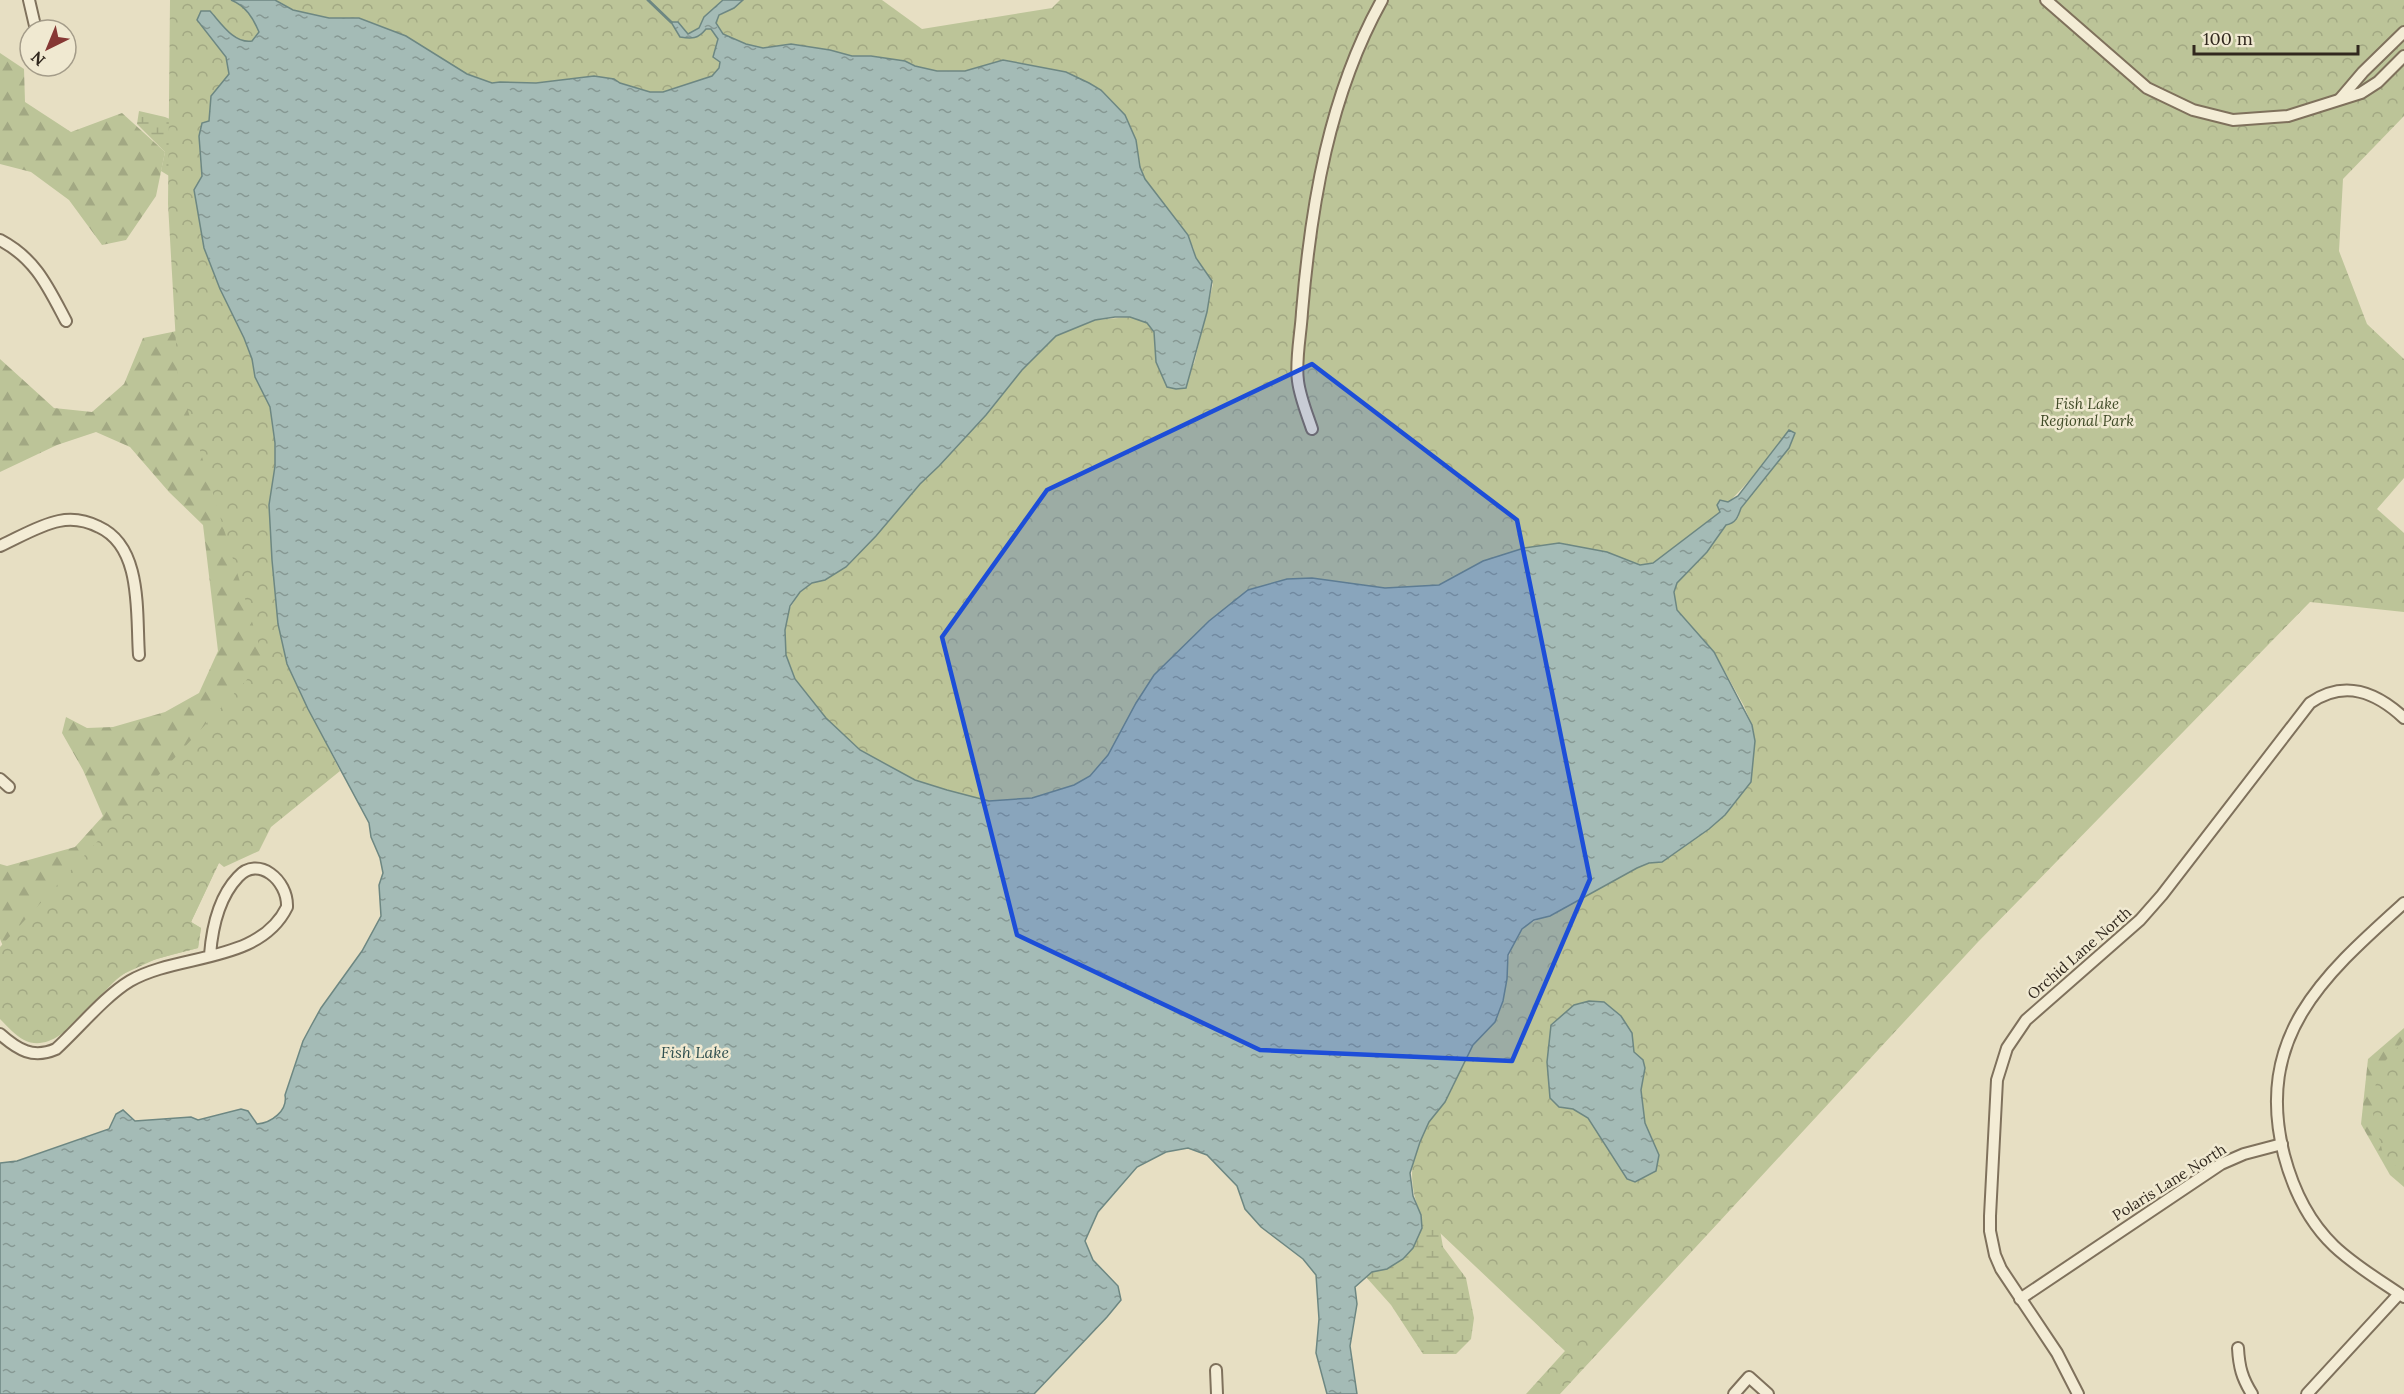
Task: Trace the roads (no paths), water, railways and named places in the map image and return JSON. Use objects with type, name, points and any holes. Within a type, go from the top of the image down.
[{"type":"street","points":[[29,0],[33,18]]},
{"type":"street","points":[[1312,429],[1298,380],[1304,290],[1314,204],[1333,121],[1345,85],[1362,41],[1382,0]]},
{"type":"street","points":[[2046,0],[2147,88],[2212,117],[2252,120],[2303,112],[2361,93],[2372,86],[2404,56]]},
{"type":"street","points":[[2340,99],[2363,72],[2404,32]]},
{"type":"street","points":[[0,240],[12,246],[29,260],[42,275],[66,321]]},
{"type":"street","points":[[0,546],[59,521],[89,522],[105,529],[117,538],[127,552],[133,570],[139,655]]},
{"type":"street","name":"Orchid Lane North","points":[[2078,1394],[2057,1353],[2001,1269],[1995,1255],[1990,1231],[1997,1080],[2007,1048],[2026,1020],[2140,920],[2162,895],[2310,703],[2328,693],[2343,690],[2369,693],[2382,699],[2404,718]]},
{"type":"street","points":[[0,779],[9,787]]},
{"type":"street","points":[[0,1034],[24,1052],[39,1054],[56,1049],[130,981],[157,969],[238,948],[274,925],[286,907],[283,886],[277,878],[255,869],[237,877],[228,890],[216,919],[210,955]]},
{"type":"street","points":[[2307,1394],[2402,1296],[2346,1257],[2316,1226],[2301,1203],[2282,1144],[2277,1116],[2281,1064],[2293,1028],[2329,975],[2404,903]]},
{"type":"street","name":"Polaris Lane North","points":[[2020,1299],[2221,1164],[2244,1154],[2282,1144]]},
{"type":"street","points":[[2238,1348],[2242,1380],[2252,1394]]},
{"type":"street","points":[[1216,1370],[1217,1394]]},
{"type":"street","points":[[1734,1394],[1749,1377],[1768,1394]]},
{"type":"water","name":"Fish Lake","points":[[231,0],[275,0],[293,10],[329,18],[359,18],[406,36],[467,74],[492,83],[536,83],[594,76],[614,79],[650,92],[663,92],[712,76],[719,68],[720,62],[713,57],[718,39],[711,29],[706,29],[695,37],[680,37],[671,22],[678,22],[688,34],[699,28],[704,17],[723,0],[743,0],[734,8],[719,15],[716,23],[723,34],[746,44],[763,48],[791,44],[852,56],[905,61],[937,71],[965,71],[1003,60],[1066,72],[1101,90],[1125,115],[1136,140],[1140,167],[1145,179],[1188,235],[1196,258],[1212,281],[1207,312],[1186,388],[1167,387],[1156,362],[1154,332],[1147,323],[1130,317],[1115,317],[1095,320],[1056,336],[1022,370],[986,415],[920,484],[846,567],[825,580],[812,583],[800,592],[790,606],[785,630],[786,655],[795,679],[826,718],[860,750],[915,780],[947,790],[989,801],[1032,798],[1074,785],[1090,776],[1108,755],[1154,675],[1209,621],[1248,590],[1287,579],[1312,578],[1385,588],[1439,585],[1483,561],[1524,548],[1559,543],[1607,552],[1640,565],[1653,563],[1720,512],[1717,505],[1720,500],[1728,502],[1738,496],[1789,430],[1795,433],[1789,448],[1741,508],[1736,519],[1726,525],[1707,552],[1677,583],[1674,592],[1677,610],[1714,652],[1752,725],[1755,741],[1751,782],[1725,815],[1662,862],[1649,863],[1637,868],[1550,916],[1534,920],[1522,929],[1508,955],[1503,1001],[1495,1022],[1473,1045],[1445,1102],[1429,1122],[1420,1142],[1410,1173],[1413,1196],[1421,1215],[1422,1228],[1413,1248],[1403,1259],[1387,1269],[1372,1272],[1355,1287],[1357,1304],[1350,1346],[1357,1394],[1327,1394],[1316,1353],[1319,1319],[1316,1275],[1303,1259],[1261,1227],[1245,1209],[1237,1186],[1207,1155],[1188,1148],[1166,1152],[1137,1167],[1098,1212],[1085,1241],[1093,1260],[1118,1286],[1121,1300],[1034,1394],[0,1394],[0,1163],[17,1161],[109,1129],[116,1114],[123,1110],[135,1121],[191,1117],[198,1120],[241,1109],[248,1111],[257,1124],[273,1119],[284,1106],[285,1095],[303,1041],[321,1008],[362,951],[381,916],[379,885],[383,873],[380,858],[371,837],[369,823],[308,709],[287,664],[278,624],[272,560],[269,505],[275,466],[275,443],[270,407],[255,377],[252,359],[244,338],[220,289],[204,248],[194,190],[202,176],[199,136],[202,123],[209,121],[211,96],[229,74],[226,57],[197,20],[201,11],[210,11],[228,32],[245,41],[252,41],[259,32],[248,13]]},
{"type":"water","points":[[1589,1001],[1604,1002],[1621,1016],[1632,1033],[1634,1052],[1643,1060],[1645,1068],[1641,1090],[1645,1123],[1659,1155],[1656,1171],[1635,1182],[1627,1179],[1588,1118],[1573,1109],[1559,1107],[1550,1098],[1547,1062],[1551,1025],[1574,1005]]},
{"type":"waterway","points":[[648,0],[671,22]]},
{"type":"park label","name":"Fish Lake Regional Park","points":[[2087,412]]}]
